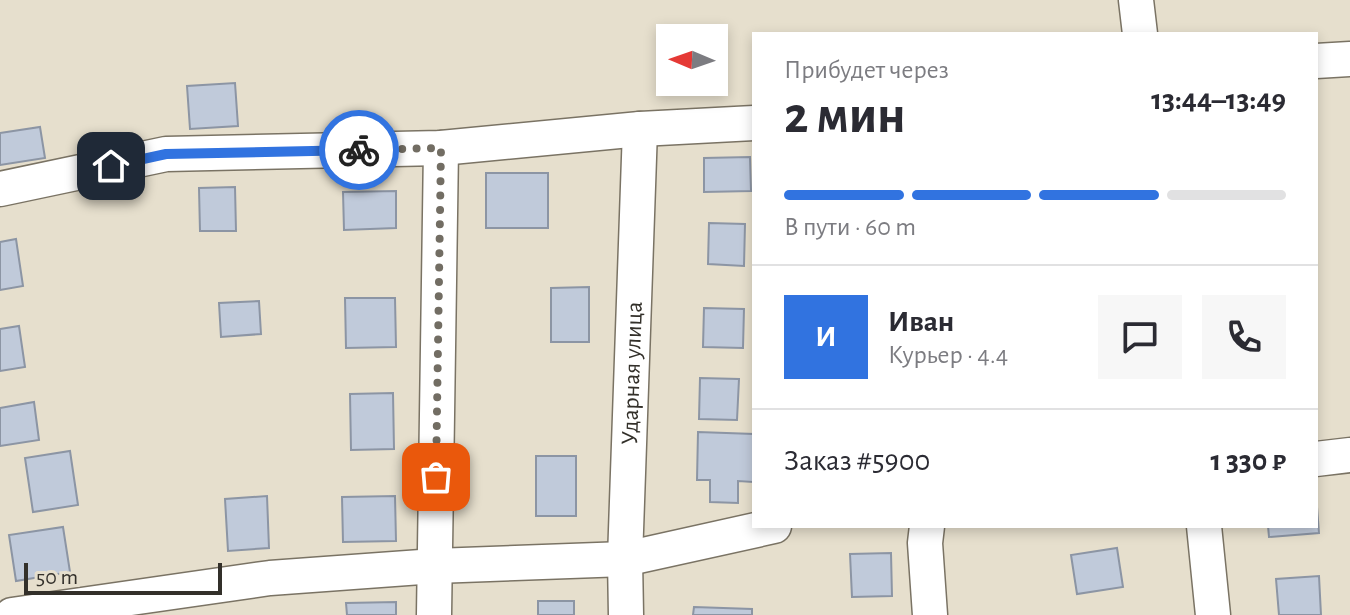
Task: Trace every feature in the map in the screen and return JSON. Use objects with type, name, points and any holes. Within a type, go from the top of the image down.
[{"type":"street","points":[[1136,0],[1140,32]]},
{"type":"street","points":[[1318,61],[1350,59]]},
{"type":"street","points":[[0,189],[166,154],[441,148],[640,129],[752,123]]},
{"type":"street","name":"Ударная улица","points":[[626,615],[625,559],[640,129]]},
{"type":"street","points":[[434,615],[441,148]]},
{"type":"street","points":[[1318,459],[1350,455]]},
{"type":"street","points":[[12,615],[270,578],[435,566],[625,559],[765,528]]},
{"type":"street","points":[[927,528],[930,615]]},
{"type":"street","points":[[1204,528],[1213,615]]},
{"type":"building","points":[[235,83],[238,126],[190,129],[187,86]]},
{"type":"building","points":[[40,127],[45,158],[0,165],[0,133]]},
{"type":"building","points":[[750,157],[751,191],[704,192],[704,158]]},
{"type":"building","points":[[486,173],[548,173],[548,228],[486,228]]},
{"type":"building","points":[[235,187],[236,231],[200,231],[199,188]]},
{"type":"building","points":[[396,191],[396,228],[344,230],[343,192]]},
{"type":"building","points":[[709,223],[745,224],[744,266],[708,264]]},
{"type":"building","points":[[16,239],[23,286],[0,290],[0,242]]},
{"type":"building","points":[[589,287],[589,342],[551,342],[551,288]]},
{"type":"building","points":[[345,298],[395,298],[396,347],[346,348]]},
{"type":"building","points":[[259,301],[261,334],[221,337],[219,303]]},
{"type":"building","points":[[704,308],[744,309],[743,348],[703,347]]},
{"type":"building","points":[[19,326],[25,367],[0,371],[0,329]]},
{"type":"building","points":[[700,378],[739,379],[737,420],[699,419]]},
{"type":"building","points":[[393,393],[394,449],[351,450],[350,394]]},
{"type":"building","points":[[34,402],[39,440],[0,446],[0,408]]},
{"type":"building","points":[[698,432],[752,434],[752,482],[738,481],[738,503],[710,502],[710,480],[697,480]]},
{"type":"building","points":[[70,451],[78,505],[33,512],[25,458]]},
{"type":"building","points":[[536,456],[576,456],[576,516],[536,516]]},
{"type":"building","points":[[267,496],[269,548],[228,551],[225,499]]},
{"type":"building","points":[[395,496],[396,541],[343,542],[342,497]]},
{"type":"building","points":[[1318,520],[1319,533],[1269,537],[1268,528],[1318,528]]},
{"type":"building","points":[[63,527],[70,572],[16,581],[9,535]]},
{"type":"building","points":[[1117,548],[1123,587],[1077,594],[1071,555]]},
{"type":"building","points":[[891,553],[892,596],[852,597],[850,554]]},
{"type":"building","points":[[1319,576],[1321,615],[1279,615],[1276,579]]},
{"type":"building","points":[[538,601],[574,601],[574,615],[538,615]]},
{"type":"building","points":[[396,602],[396,615],[347,615],[346,603]]},
{"type":"building","points":[[694,607],[752,609],[752,615],[693,615]]},
{"type":"way so far","points":[[359,150],[441,148],[436,477]]},
{"type":"route","points":[[111,166],[166,154],[359,150]]}]
